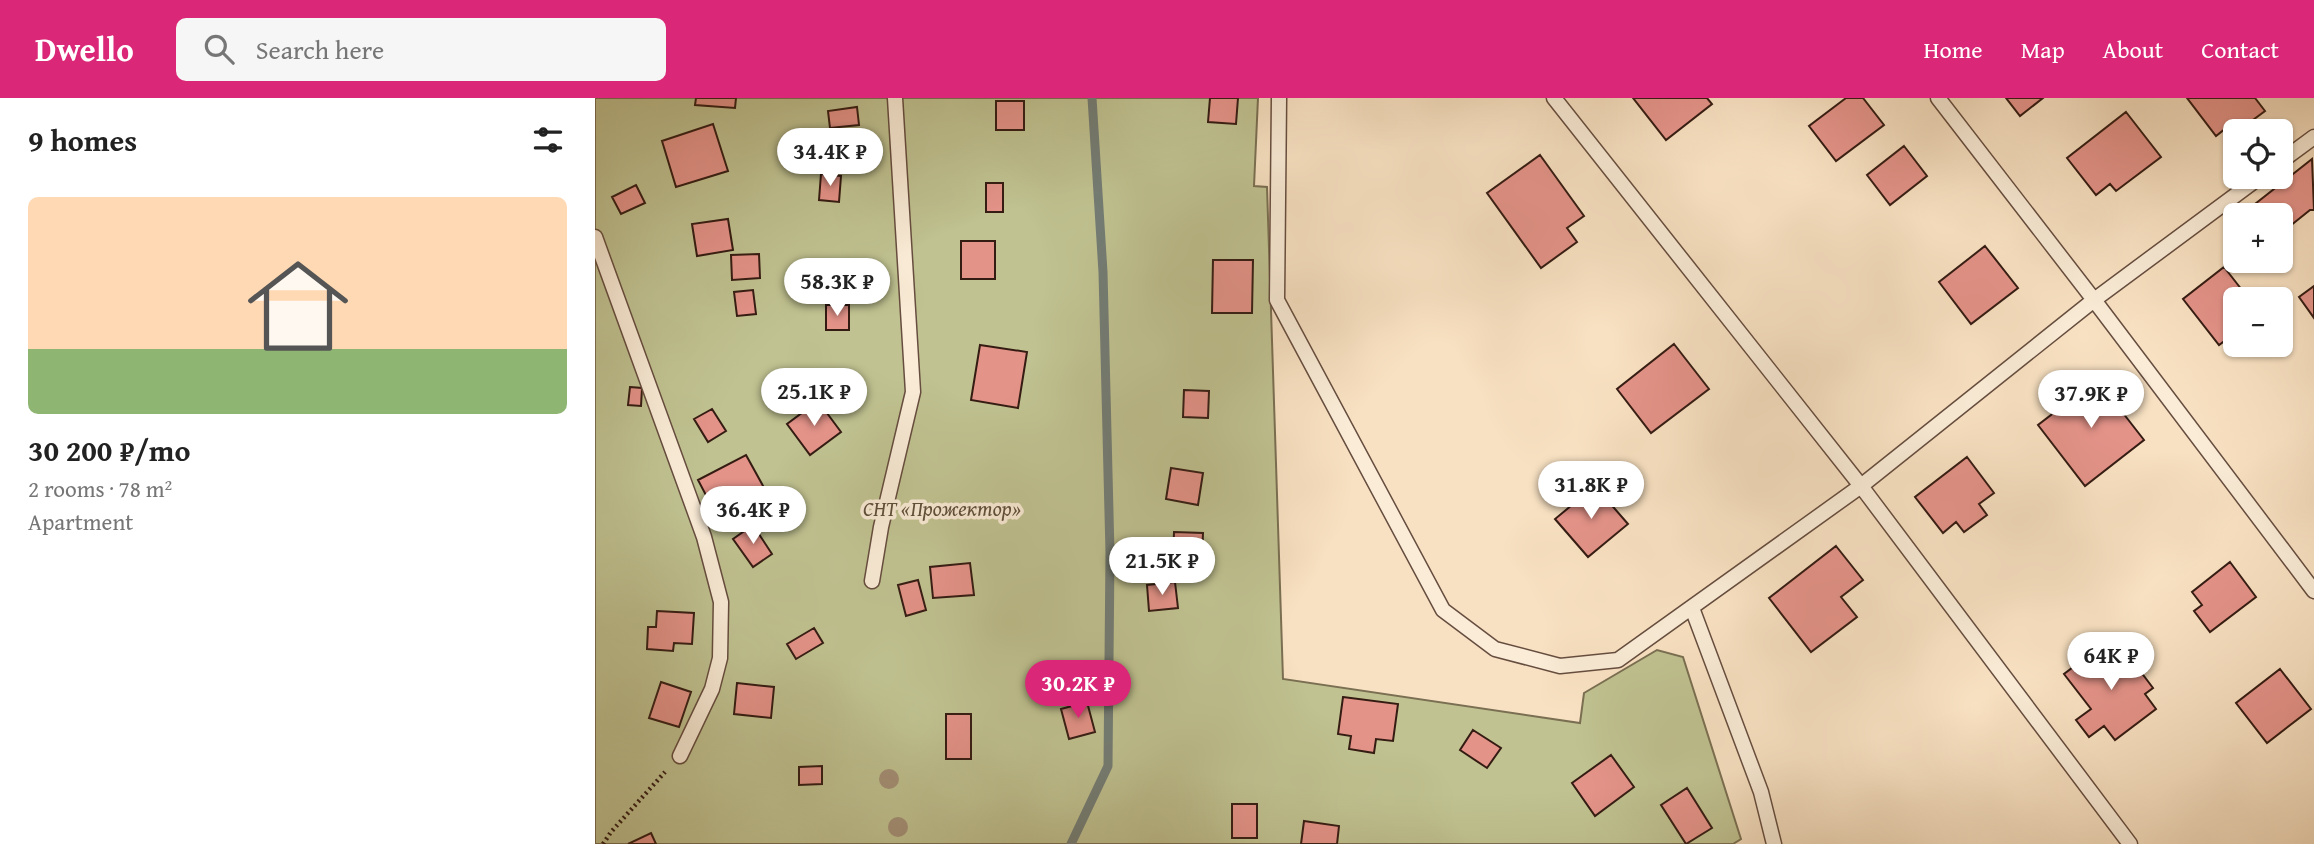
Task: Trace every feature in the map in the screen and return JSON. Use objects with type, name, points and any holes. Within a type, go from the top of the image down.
[{"type":"lane","points":[[872,581],[881,527],[913,392],[895,98]]},
{"type":"lane","points":[[1279,98],[1277,300],[1443,610],[1495,649],[1560,666],[1618,660],[1861,486],[2094,300],[2244,189]]},
{"type":"lane","points":[[1554,98],[1861,486],[2130,844]]},
{"type":"lane","points":[[1938,98],[2314,591]]},
{"type":"lane","points":[[2293,152],[2314,136]]},
{"type":"lane","points":[[595,237],[704,537],[722,602],[720,657],[712,689],[680,756]]},
{"type":"lane","points":[[1692,608],[1761,792],[1774,844]]},
{"type":"path","points":[[603,844],[680,756]]},
{"type":"green space","name":"СНТ «Прожектор»","points":[[595,98],[1258,98],[1254,186],[1267,187],[1283,679],[1580,723],[1584,693],[1657,650],[1683,657],[1741,839],[1733,844],[595,844]]},
{"type":"building","points":[[696,98],[736,98],[735,108],[695,105]]},
{"type":"building","points":[[1210,98],[1238,98],[1236,124],[1208,122]]},
{"type":"building","points":[[1633,98],[1707,98],[1712,104],[1666,140]]},
{"type":"building","points":[[1846,98],[1863,98],[1884,125],[1836,161],[1809,126]]},
{"type":"building","points":[[2006,98],[2043,98],[2020,116]]},
{"type":"building","points":[[2187,98],[2255,98],[2265,111],[2254,119],[2223,119],[2223,130],[2216,136]]},
{"type":"building","points":[[996,101],[1024,101],[1024,130],[996,130]]},
{"type":"building","points":[[857,107],[859,125],[830,128],[828,111]]},
{"type":"building","points":[[2126,112],[2161,157],[2116,191],[2110,184],[2096,195],[2067,158]]},
{"type":"building","points":[[713,124],[728,171],[676,187],[662,141]]},
{"type":"building","points":[[1904,146],[1927,176],[1890,205],[1867,175]]},
{"type":"building","points":[[1540,155],[1584,216],[1567,228],[1577,242],[1541,268],[1487,193]]},
{"type":"building","points":[[2312,159],[2314,210],[2310,210],[2293,224],[2293,203],[2256,203],[2274,189],[2293,189],[2293,174]]},
{"type":"building","points":[[821,174],[841,176],[839,202],[819,200]]},
{"type":"building","points":[[986,183],[1003,183],[1003,212],[986,212]]},
{"type":"building","points":[[636,185],[645,203],[621,214],[612,197]]},
{"type":"building","points":[[728,219],[733,250],[697,256],[692,224]]},
{"type":"building","points":[[961,241],[995,241],[995,279],[961,279]]},
{"type":"building","points":[[1985,246],[2018,288],[1971,324],[1939,282]]},
{"type":"building","points":[[759,254],[760,278],[732,280],[731,255]]},
{"type":"building","points":[[1213,260],[1253,260],[1252,313],[1212,313]]},
{"type":"building","points":[[2223,268],[2223,273],[2229,273],[2240,287],[2223,287],[2223,342],[2219,345],[2183,299]]},
{"type":"building","points":[[2314,286],[2314,318],[2299,297]]},
{"type":"building","points":[[753,290],[756,314],[737,316],[734,292]]},
{"type":"building","points":[[826,305],[849,305],[849,330],[826,330]]},
{"type":"building","points":[[1674,344],[1709,389],[1651,433],[1617,389]]},
{"type":"building","points":[[980,345],[1027,352],[1018,408],[971,400]]},
{"type":"building","points":[[2091,372],[2144,440],[2085,486],[2038,425],[2073,398],[2067,391]]},
{"type":"building","points":[[630,387],[642,388],[641,406],[628,405]]},
{"type":"building","points":[[1184,390],[1209,391],[1208,418],[1183,417]]},
{"type":"building","points":[[818,401],[841,432],[810,455],[787,424]]},
{"type":"building","points":[[712,409],[726,431],[708,442],[694,419]]},
{"type":"building","points":[[746,455],[767,493],[718,518],[698,480]]},
{"type":"building","points":[[1967,457],[1994,493],[1979,504],[1987,515],[1964,532],[1956,522],[1943,533],[1915,497]]},
{"type":"building","points":[[1171,468],[1203,473],[1198,505],[1166,499]]},
{"type":"building","points":[[1595,486],[1628,524],[1588,557],[1555,519]]},
{"type":"building","points":[[753,525],[772,554],[753,567],[733,539]]},
{"type":"building","points":[[1174,532],[1203,533],[1202,559],[1173,558]]},
{"type":"building","points":[[1836,546],[1863,580],[1841,597],[1857,617],[1811,652],[1769,598]]},
{"type":"building","points":[[2230,562],[2256,597],[2210,632],[2194,611],[2202,605],[2192,592]]},
{"type":"building","points":[[970,563],[974,595],[933,598],[930,567]]},
{"type":"building","points":[[918,580],[926,610],[906,616],[898,585]]},
{"type":"building","points":[[1175,582],[1178,608],[1149,611],[1147,585]]},
{"type":"building","points":[[657,611],[694,613],[692,644],[674,643],[673,651],[647,649],[648,627],[656,627]]},
{"type":"building","points":[[814,628],[823,643],[796,659],[787,644]]},
{"type":"building","points":[[2105,643],[2116,658],[2125,651],[2153,688],[2145,694],[2156,709],[2115,740],[2104,726],[2089,737],[2076,720],[2091,709],[2064,674]]},
{"type":"building","points":[[2280,669],[2311,709],[2267,743],[2236,703]]},
{"type":"building","points":[[661,682],[691,692],[679,727],[649,718]]},
{"type":"building","points":[[737,683],[774,687],[771,718],[734,714]]},
{"type":"building","points":[[1343,697],[1398,704],[1393,741],[1376,739],[1374,753],[1349,749],[1351,736],[1338,734]]},
{"type":"building","points":[[1087,702],[1095,732],[1069,739],[1061,709]]},
{"type":"building","points":[[946,714],[971,714],[971,759],[946,759]]},
{"type":"building","points":[[1473,730],[1501,748],[1487,768],[1460,750]]},
{"type":"building","points":[[1611,755],[1634,787],[1595,816],[1572,783]]},
{"type":"building","points":[[822,766],[822,784],[799,785],[799,767]]},
{"type":"building","points":[[1687,788],[1712,828],[1686,844],[1661,805]]},
{"type":"building","points":[[1232,804],[1257,804],[1257,838],[1232,838]]},
{"type":"building","points":[[1304,821],[1339,826],[1337,844],[1301,844]]},
{"type":"building","points":[[651,833],[656,844],[628,844]]},
{"type":"waterway","points":[[1071,844],[1108,766],[1110,553],[1103,272],[1092,98]]}]
